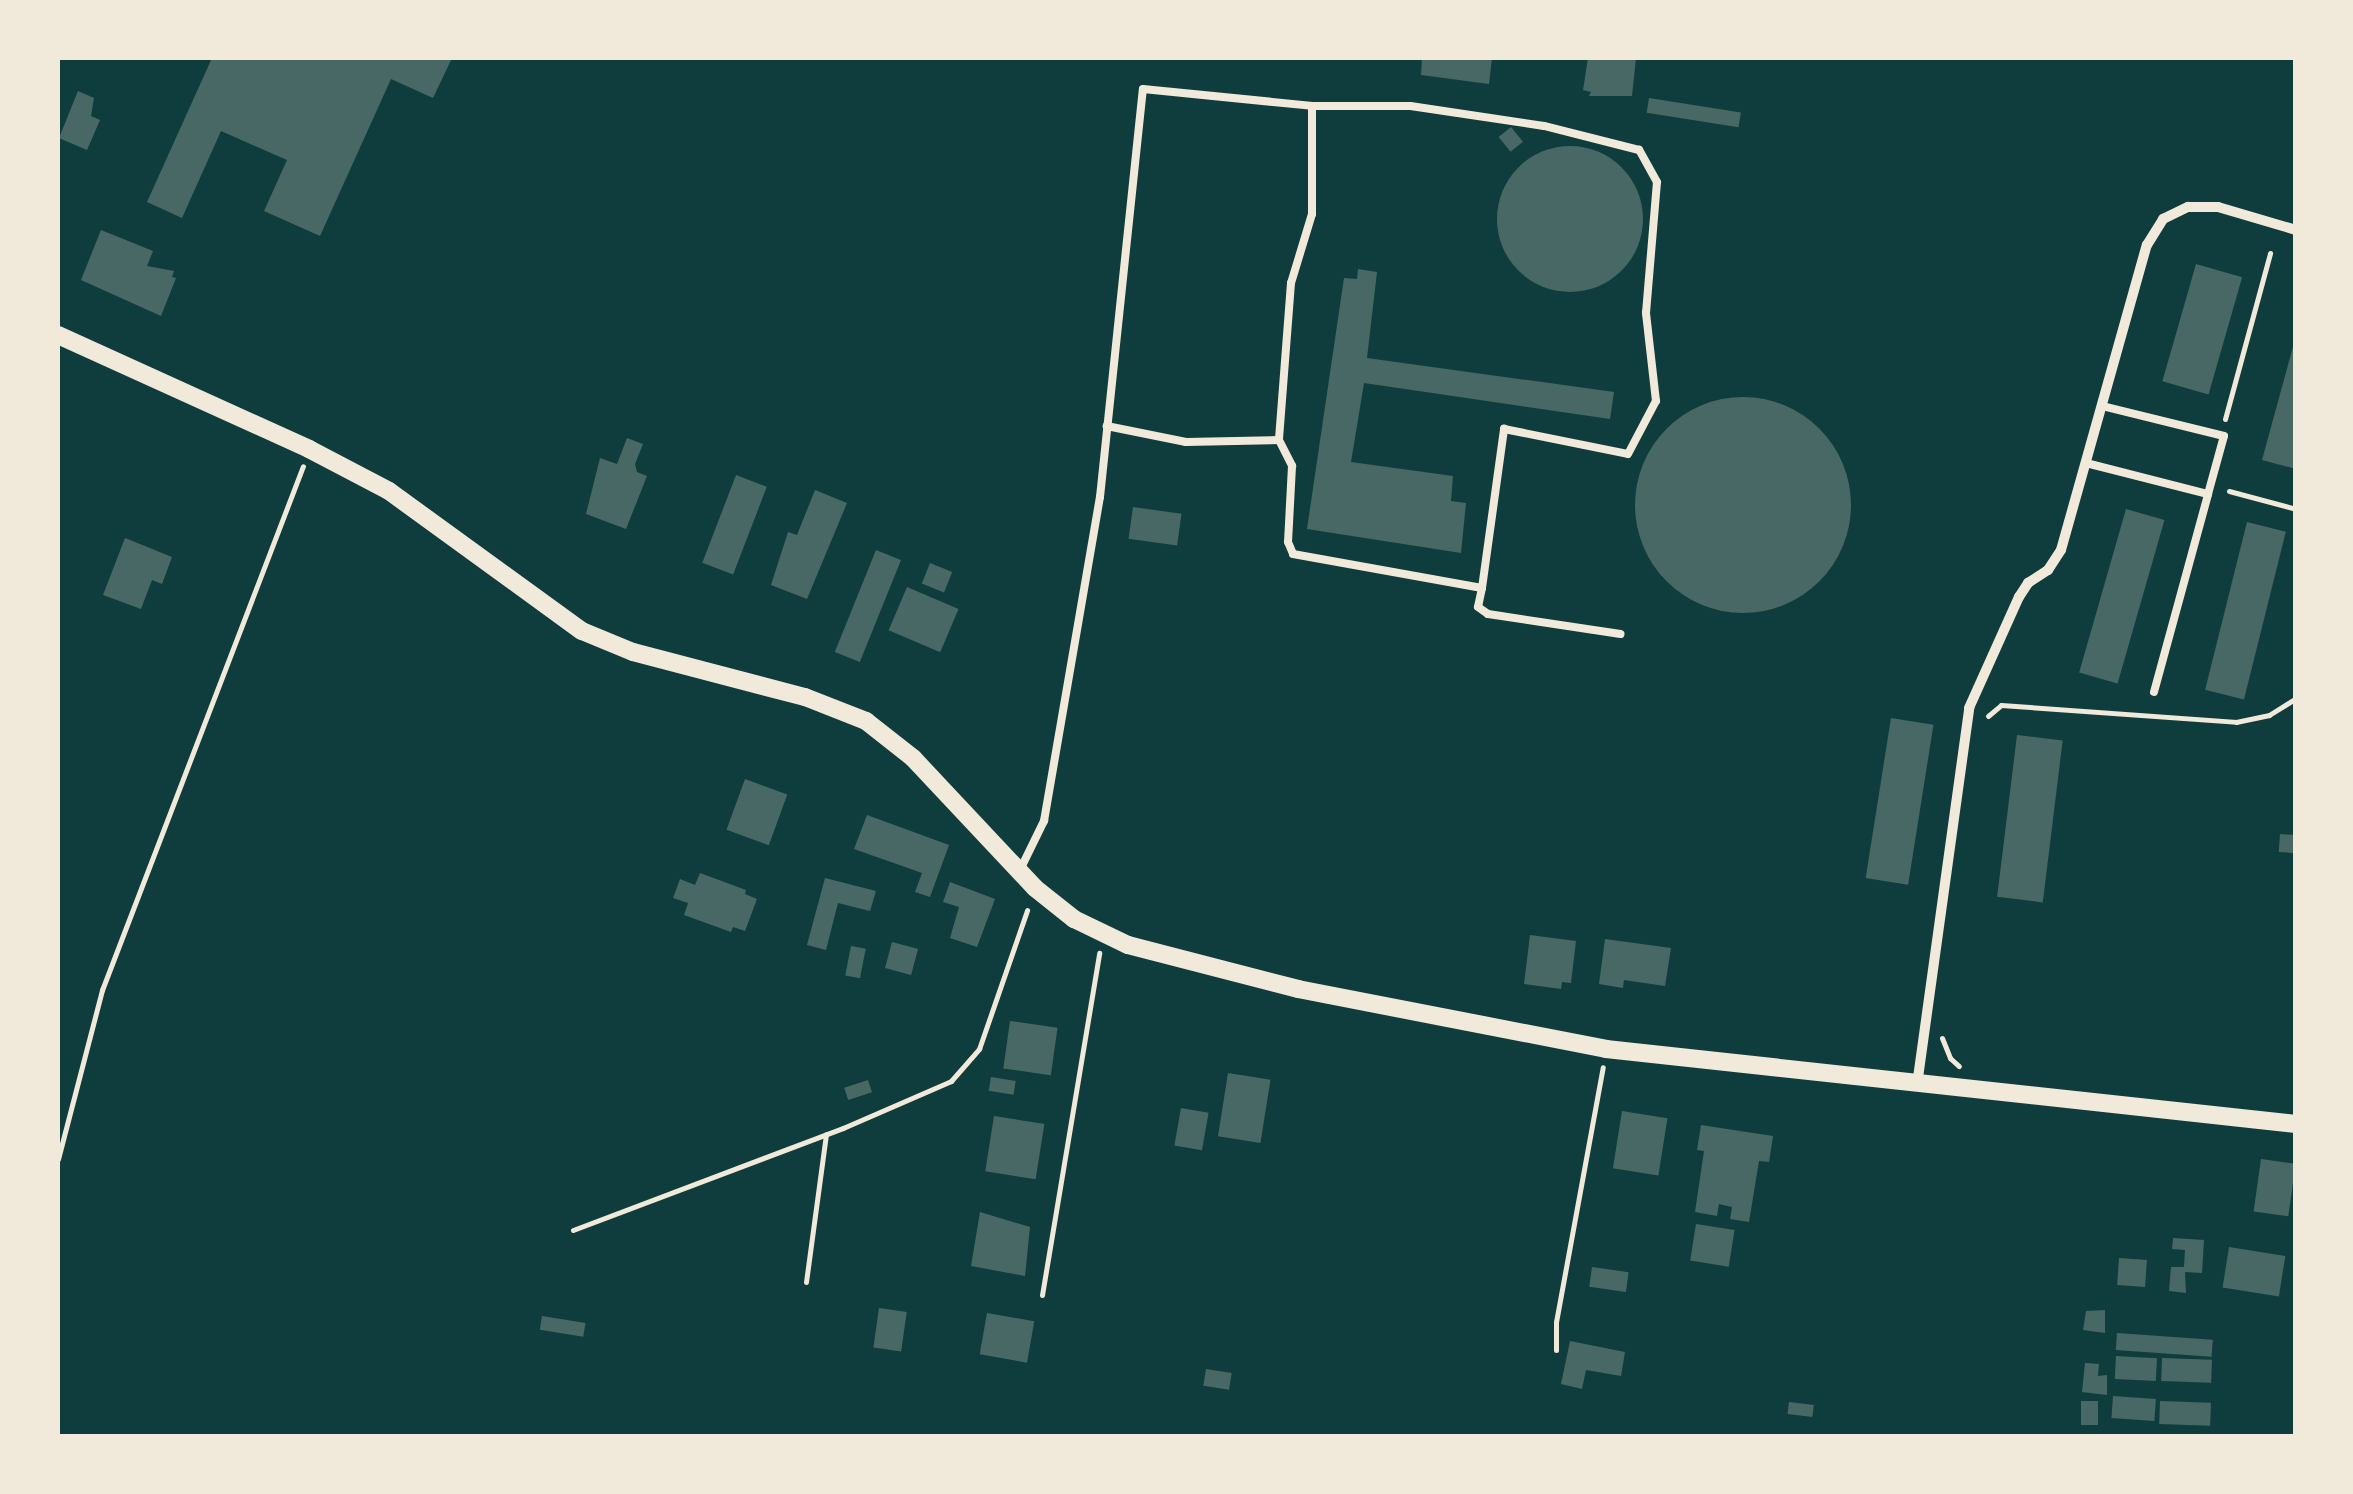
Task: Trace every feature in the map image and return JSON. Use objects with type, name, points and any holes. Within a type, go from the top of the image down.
[{"type":"street","points":[[1916,1086],[1969,708],[2018,597],[2028,583],[2048,570],[2061,550],[2146,246],[2163,219],[2188,206],[2202,205],[2296,230]]},
{"type":"street","points":[[58,335],[310,449],[423,512],[537,602],[582,630],[634,652],[805,697],[866,721],[913,758],[1018,874],[1102,936],[1154,954],[1298,989],[1606,1050],[2296,1124]]},
{"type":"lane","points":[[1018,874],[1044,821],[1100,497],[1143,89],[1312,106],[1410,106],[1544,126],[1639,150],[1657,182],[1646,313],[1656,402],[1628,454],[1504,429],[1478,606],[1488,614],[1620,634]]},
{"type":"lane","points":[[1312,106],[1312,214],[1291,283],[1279,440],[1292,466],[1288,542],[1294,554],[1482,588]]},
{"type":"lane","points":[[2102,406],[2224,436],[2154,692]]},
{"type":"lane","points":[[1107,426],[1186,442],[1279,440]]},
{"type":"lane","points":[[2086,463],[2208,494]]},
{"type":"path","points":[[2220,435],[2270,253]]},
{"type":"path","points":[[58,1159],[113,958],[310,449]]},
{"type":"path","points":[[2229,491],[2296,509]]},
{"type":"path","points":[[1986,732],[1988,712],[2000,705],[2236,722],[2269,715],[2296,698]]},
{"type":"path","points":[[572,1230],[826,1134],[952,1081],[972,1062],[1035,888]]},
{"type":"path","points":[[1042,1295],[1102,936]]},
{"type":"path","points":[[1941,1026],[1950,1058],[1974,1072]]},
{"type":"path","points":[[1556,1350],[1556,1322],[1606,1050]]},
{"type":"path","points":[[806,1282],[826,1134]]},
{"type":"building","points":[[212,58],[452,58],[433,98],[391,79],[320,236],[264,211],[287,160],[221,131],[182,218],[147,202]]},
{"type":"building","points":[[1422,58],[1492,58],[1489,84],[1421,75]]},
{"type":"building","points":[[1588,58],[1636,58],[1632,96],[1589,96],[1591,92],[1583,90]]},
{"type":"building","points":[[78,91],[94,98],[91,116],[100,120],[87,150],[59,138]]},
{"type":"building","points":[[1649,98],[1741,113],[1739,127],[1647,113]]},
{"type":"building","points":[[1511,127],[1523,142],[1511,152],[1499,137]]},
{"type":"building","points":[[1570,146],[1598,151],[1622,167],[1638,191],[1643,219],[1638,247],[1622,271],[1598,287],[1570,292],[1542,287],[1518,271],[1502,247],[1497,219],[1502,191],[1518,167],[1542,151]]},
{"type":"building","points":[[101,230],[153,251],[147,266],[174,271],[172,277],[176,278],[161,316],[81,280]]},
{"type":"building","points":[[2196,264],[2242,277],[2209,395],[2162,381]]},
{"type":"building","points":[[1358,269],[1377,272],[1367,358],[1614,392],[1610,419],[1364,383],[1351,462],[1453,476],[1451,501],[1466,503],[1461,553],[1307,529],[1344,278],[1357,279]]},
{"type":"building","points":[[2296,343],[2296,469],[2262,460]]},
{"type":"building","points":[[1743,397],[1784,405],[1820,428],[1843,464],[1851,505],[1843,546],[1820,582],[1784,605],[1743,613],[1702,605],[1666,582],[1643,546],[1635,505],[1643,464],[1666,428],[1702,405]]},
{"type":"building","points":[[627,438],[643,444],[635,464],[637,472],[647,476],[626,529],[586,514],[600,458],[617,464]]},
{"type":"building","points":[[736,475],[767,487],[733,575],[702,563]]},
{"type":"building","points":[[815,490],[847,503],[807,599],[771,585],[788,532],[797,535]]},
{"type":"building","points":[[1133,507],[1182,514],[1177,546],[1129,539]]},
{"type":"building","points":[[2126,509],[2164,520],[2118,683],[2079,672]]},
{"type":"building","points":[[2247,522],[2286,532],[2244,700],[2205,690]]},
{"type":"building","points":[[125,538],[172,557],[162,584],[152,580],[141,609],[103,595]]},
{"type":"building","points":[[876,550],[901,560],[860,662],[835,652]]},
{"type":"building","points":[[930,563],[952,572],[944,592],[922,583]]},
{"type":"building","points":[[907,587],[959,609],[940,652],[889,630]]},
{"type":"building","points":[[1891,718],[1933,725],[1908,885],[1866,878]]},
{"type":"building","points":[[2017,735],[2063,741],[2043,902],[1997,897]]},
{"type":"building","points":[[745,779],[787,794],[769,845],[727,830]]},
{"type":"building","points":[[867,815],[949,845],[930,897],[915,892],[922,873],[854,849]]},
{"type":"building","points":[[2280,834],[2296,835],[2295,853],[2279,852]]},
{"type":"building","points":[[700,873],[746,890],[745,894],[757,899],[745,931],[733,927],[731,932],[684,915],[688,903],[673,898],[680,879],[695,885]]},
{"type":"building","points":[[825,878],[876,891],[870,911],[838,903],[826,950],[807,945]]},
{"type":"building","points":[[950,882],[995,899],[977,947],[950,938],[959,907],[943,902]]},
{"type":"building","points":[[1530,935],[1576,941],[1571,983],[1562,982],[1561,989],[1524,984]]},
{"type":"building","points":[[1605,939],[1671,948],[1665,986],[1624,980],[1623,988],[1599,984]]},
{"type":"building","points":[[892,942],[918,949],[911,975],[885,968]]},
{"type":"building","points":[[851,946],[866,949],[860,978],[845,975]]},
{"type":"building","points":[[1010,1021],[1058,1028],[1051,1075],[1003,1069]]},
{"type":"building","points":[[1228,1073],[1270,1080],[1260,1143],[1218,1136]]},
{"type":"building","points":[[991,1077],[1016,1081],[1014,1095],[989,1091]]},
{"type":"building","points":[[868,1080],[872,1092],[848,1100],[844,1088]]},
{"type":"building","points":[[1181,1108],[1209,1113],[1202,1150],[1174,1145]]},
{"type":"building","points":[[1622,1111],[1667,1118],[1658,1175],[1613,1168]]},
{"type":"building","points":[[994,1116],[1044,1124],[1036,1179],[985,1171]]},
{"type":"building","points":[[1701,1125],[1773,1136],[1769,1162],[1759,1161],[1749,1222],[1730,1219],[1732,1207],[1719,1204],[1717,1216],[1695,1212],[1704,1151],[1697,1150]]},
{"type":"building","points":[[2261,1159],[2296,1164],[2288,1216],[2254,1211]]},
{"type":"building","points":[[980,1212],[1030,1227],[1025,1276],[971,1266]]},
{"type":"building","points":[[1696,1224],[1735,1230],[1729,1267],[1690,1261]]},
{"type":"building","points":[[2173,1238],[2204,1240],[2202,1273],[2185,1272],[2186,1293],[2169,1291],[2171,1267],[2184,1267],[2185,1250],[2172,1249]]},
{"type":"building","points":[[2229,1247],[2285,1256],[2279,1296],[2223,1287]]},
{"type":"building","points":[[2119,1258],[2147,1260],[2145,1287],[2117,1285]]},
{"type":"building","points":[[1592,1267],[1629,1272],[1626,1292],[1589,1287]]},
{"type":"building","points":[[879,1308],[907,1312],[901,1352],[873,1348]]},
{"type":"building","points":[[2105,1310],[2105,1333],[2083,1330],[2086,1311]]},
{"type":"building","points":[[987,1313],[1034,1321],[1027,1363],[980,1354]]},
{"type":"building","points":[[542,1316],[585,1323],[583,1337],[540,1330]]},
{"type":"building","points":[[2117,1333],[2213,1340],[2212,1357],[2116,1350]]},
{"type":"building","points":[[1570,1341],[1625,1352],[1621,1376],[1586,1370],[1582,1389],[1561,1384]]},
{"type":"building","points":[[2116,1356],[2157,1358],[2156,1381],[2115,1379]]},
{"type":"building","points":[[2162,1358],[2212,1360],[2211,1383],[2161,1381]]},
{"type":"building","points":[[2085,1363],[2099,1364],[2098,1376],[2107,1375],[2107,1395],[2082,1392]]},
{"type":"building","points":[[1206,1369],[1232,1373],[1229,1390],[1203,1386]]},
{"type":"building","points":[[2113,1396],[2156,1399],[2154,1421],[2111,1418]]},
{"type":"building","points":[[2081,1401],[2098,1401],[2098,1425],[2081,1425]]},
{"type":"building","points":[[2160,1401],[2211,1403],[2210,1426],[2159,1424]]},
{"type":"building","points":[[1789,1402],[1814,1405],[1812,1417],[1788,1414]]}]
